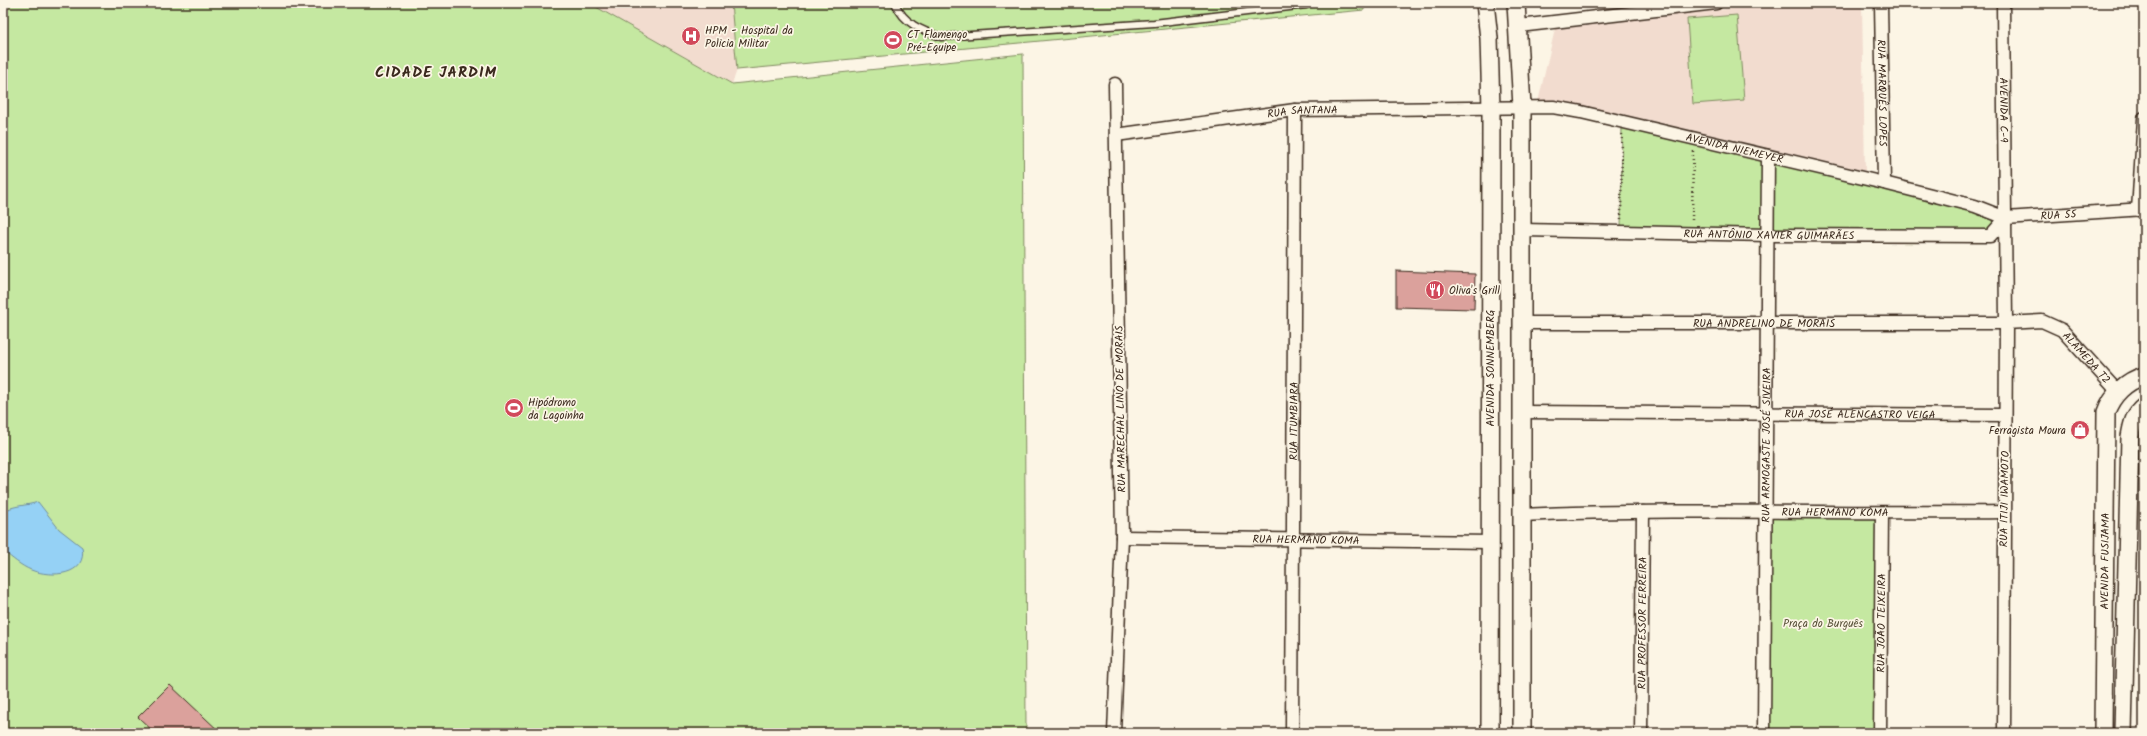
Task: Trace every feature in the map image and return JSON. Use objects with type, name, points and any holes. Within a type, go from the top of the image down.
[{"type":"street","name":"AVENIDA SONNEMBERG","points":[[1485,3],[1489,38],[1491,109],[1490,733]]},
{"type":"street","points":[[1516,3],[1522,107],[1522,733]]},
{"type":"street","points":[[1518,26],[1614,9],[1711,3]]},
{"type":"street","name":"RUA MARQUÊS LOPES","points":[[1881,3],[1884,183]]},
{"type":"street","name":"AVENIDA C-9","points":[[2003,3],[2006,218]]},
{"type":"street","name":"RUA MARECHAL LINO DE MORAIS","points":[[1114,733],[1122,537],[1115,84]]},
{"type":"street","name":"AVENIDA NIEMEYER","points":[[1491,109],[1553,107],[1693,138],[1975,206]]},
{"type":"street","name":"RUA SANTANA","points":[[1116,135],[1295,110],[1491,109]]},
{"type":"street","name":"RUA ITUMBIARA","points":[[1292,733],[1295,110]]},
{"type":"street","points":[[2141,210],[2144,120]]},
{"type":"street","name":"RUA ARMOGASTE JOSÉ SIVEIRA","points":[[1764,733],[1768,156]]},
{"type":"street","name":"RUA 55","points":[[1975,206],[2006,218],[2141,210]]},
{"type":"street","name":"RUA ANTÔNIO XAVIER GUIMARÃES","points":[[1523,230],[1768,235],[1990,236],[2006,218]]},
{"type":"street","name":"RUA ITIJI IWAMOTO","points":[[2004,733],[2006,218]]},
{"type":"street","name":"ALAMEDA T2","points":[[2006,323],[2042,321],[2062,330],[2118,392]]},
{"type":"street","name":"RUA ANDRELINO DE MORAIS","points":[[1523,323],[2006,323]]},
{"type":"street","points":[[2118,392],[2126,385],[2144,376]]},
{"type":"street","name":"AVENIDA FUSIJAMA","points":[[2103,733],[2106,412],[2110,403],[2118,392]]},
{"type":"street","name":"AVENIDA FUSIJAMA","points":[[2123,733],[2130,437],[2132,423],[2142,408]]},
{"type":"street","name":"RUA JOSÉ ALENCASTRO VEIGA","points":[[1523,412],[2006,415]]},
{"type":"street","name":"RUA HERMANO KOMA","points":[[1522,515],[1766,511],[1882,513],[2004,512]]},
{"type":"street","name":"RUA PROFESSOR FERREIRA","points":[[1641,733],[1643,512]]},
{"type":"street","name":"RUA JOÃO TEIXEIRA","points":[[1880,733],[1882,513]]},
{"type":"street","name":"RUA HERMANO KOMA","points":[[1122,537],[1490,542]]},
{"type":"lane","points":[[895,3],[900,14],[918,30],[941,37],[1154,23],[1306,5],[1310,3]]},
{"type":"path","points":[[1621,232],[1622,122]]},
{"type":"path","points":[[1692,233],[1693,138]]},
{"type":"shaded area","name":"HPM - Hospital da Policia Militar","points":[[589,3],[731,3],[737,70],[732,84]]},
{"type":"shaded area","points":[[1778,3],[1862,3],[1865,171],[1613,112],[1538,102],[1555,29]]},
{"type":"green space","name":"Hipódromo da Lagoinha","points":[[3,3],[589,3],[732,84],[1023,54],[1026,733],[3,733]]},
{"type":"green space","name":"CT Flamengo Pré-Equipe","points":[[731,3],[1364,3],[1364,10],[737,70]]},
{"type":"green space","points":[[1737,15],[1744,100],[1693,104],[1687,19]]},
{"type":"green space","points":[[1622,122],[2006,218],[1990,236],[1621,232]]},
{"type":"green space","name":"Praça do Burguês","points":[[1766,511],[1882,513],[1880,733],[1764,733]]},
{"type":"water","points":[[38,502],[59,529],[82,547],[82,557],[79,564],[74,569],[58,574],[48,574],[31,570],[17,562],[3,551],[3,512],[11,508]]},
{"type":"building","name":"Oliva's Grill","points":[[1396,271],[1475,274],[1474,309],[1396,307]]},
{"type":"building","points":[[170,685],[221,733],[155,733],[138,717]]},
{"type":"place","name":"HPM - Hospital da Policia Militar","points":[[691,36]]},
{"type":"place","name":"CT Flamengo Pré-Equipe","points":[[893,40]]},
{"type":"place","name":"Oliva's Grill","points":[[1435,290]]},
{"type":"place","name":"Hipódromo da Lagoinha","points":[[514,408]]},
{"type":"place","name":"Ferragista Moura","points":[[2080,430]]},
{"type":"district","name":"CIDADE JARDIM","points":[[436,72]]}]
